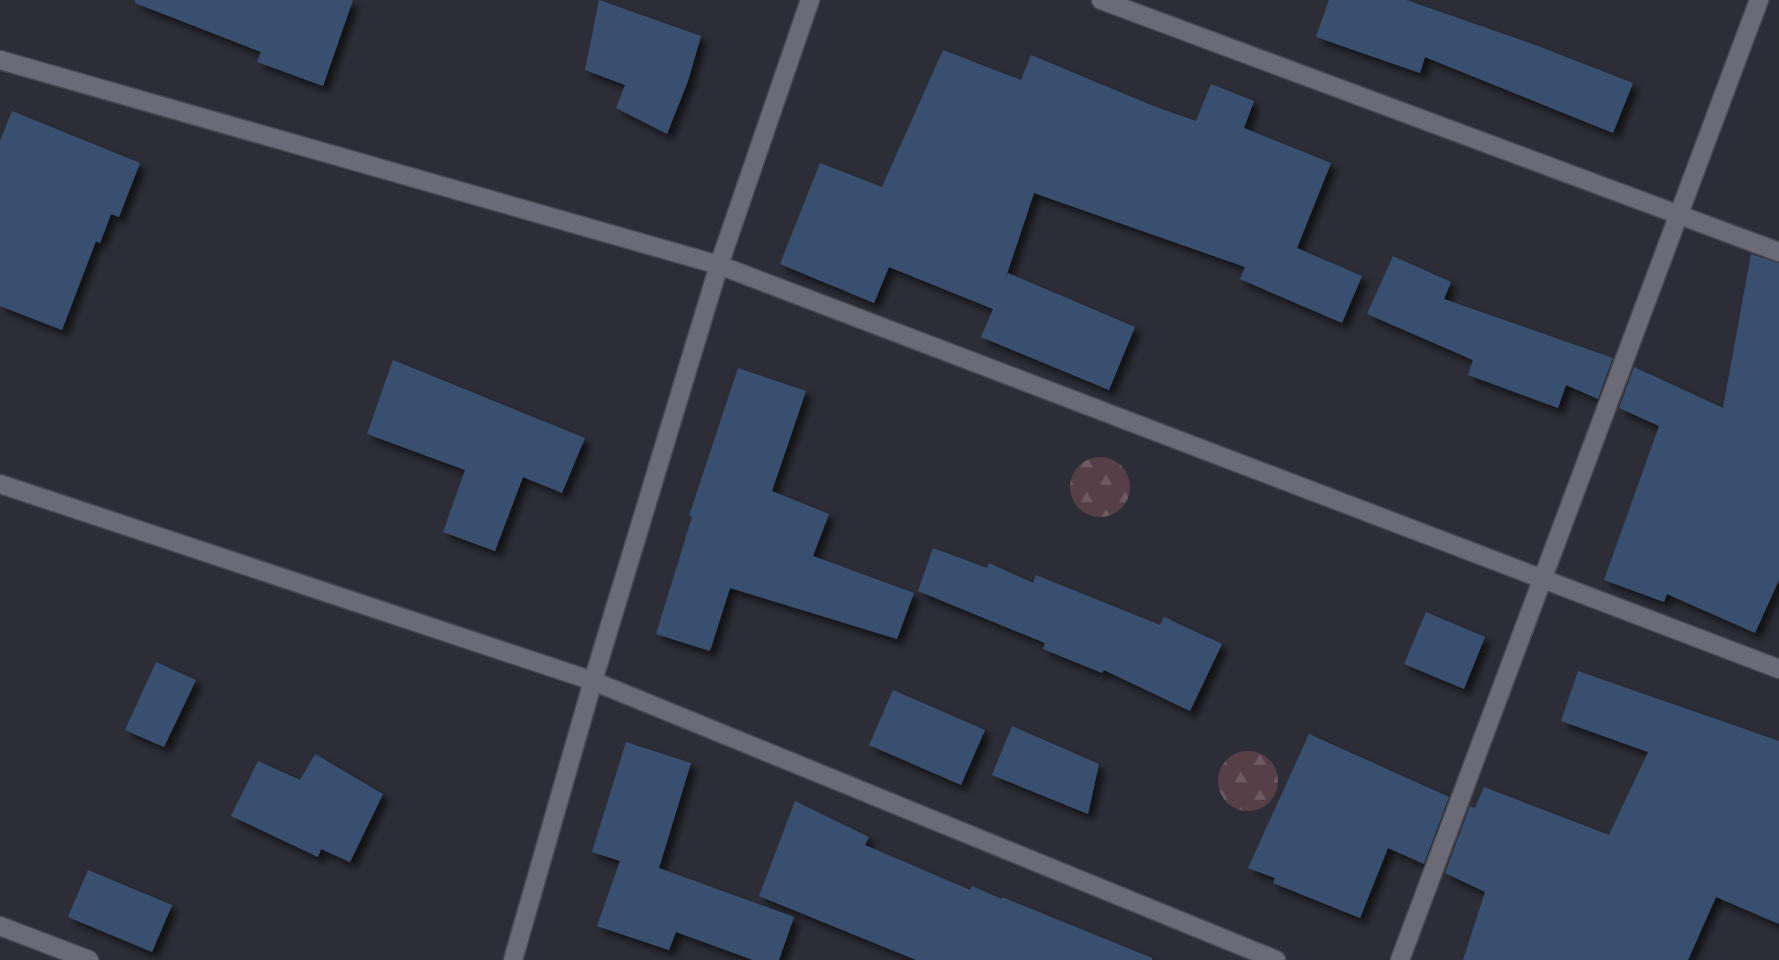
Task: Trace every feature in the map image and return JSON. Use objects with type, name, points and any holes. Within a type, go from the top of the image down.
[{"type":"street","points":[[513,960],[593,681],[719,265],[810,0]]},
{"type":"street","points":[[1101,0],[1779,252]]},
{"type":"street","points":[[1400,960],[1759,0]]},
{"type":"street","points":[[0,60],[719,265],[1779,669]]},
{"type":"street","points":[[0,484],[593,681],[1276,960]]},
{"type":"street","points":[[0,926],[89,960]]},
{"type":"green space","points":[[1094,457],[1106,457],[1122,465],[1128,475],[1128,499],[1122,509],[1106,517],[1094,517],[1078,509],[1070,493],[1070,481],[1078,465]]},
{"type":"green space","points":[[1242,751],[1254,751],[1270,759],[1276,769],[1276,793],[1270,803],[1254,811],[1242,811],[1226,803],[1218,787],[1218,775],[1226,759]]},
{"type":"building","points":[[135,0],[353,0],[323,86],[257,62],[261,52],[135,3]]},
{"type":"building","points":[[599,0],[701,36],[688,81],[667,134],[616,108],[625,85],[585,70]]},
{"type":"building","points":[[1329,0],[1406,0],[1530,43],[1633,83],[1613,133],[1425,57],[1420,73],[1316,37]]},
{"type":"building","points":[[943,50],[1021,80],[1031,55],[1196,121],[1211,84],[1254,101],[1244,128],[1331,163],[1297,248],[1362,276],[1342,323],[1240,279],[1245,267],[1034,193],[1004,283],[1008,273],[1135,327],[1109,390],[981,337],[993,309],[889,267],[874,303],[780,264],[820,163],[882,187]]},
{"type":"building","points":[[12,111],[140,163],[119,217],[111,214],[100,243],[96,241],[62,330],[0,306],[0,141]]},
{"type":"building","points":[[1751,254],[1779,263],[1779,580],[1755,633],[1667,594],[1664,602],[1604,580],[1659,426],[1619,408],[1634,367],[1723,408]]},
{"type":"building","points":[[1393,256],[1451,282],[1444,299],[1613,358],[1598,399],[1566,385],[1558,408],[1468,375],[1473,360],[1367,314]]},
{"type":"building","points":[[393,360],[585,438],[562,493],[523,477],[495,551],[443,532],[465,470],[367,434]]},
{"type":"building","points":[[738,368],[806,391],[772,491],[829,514],[813,556],[914,593],[897,639],[730,588],[710,651],[656,634],[692,517],[689,516]]},
{"type":"building","points":[[933,548],[987,568],[989,563],[1033,583],[1036,575],[1160,625],[1164,617],[1222,644],[1190,711],[1104,670],[1102,673],[1043,649],[1045,643],[918,591]]},
{"type":"building","points":[[1426,612],[1485,637],[1464,689],[1404,664]]},
{"type":"building","points":[[156,662],[196,680],[164,747],[125,730]]},
{"type":"building","points":[[1578,671],[1779,741],[1779,924],[1716,897],[1688,960],[1463,960],[1485,892],[1445,873],[1470,806],[1475,808],[1484,787],[1609,835],[1648,752],[1561,721]]},
{"type":"building","points":[[893,690],[985,730],[961,785],[869,745]]},
{"type":"building","points":[[1012,726],[1099,764],[1088,814],[992,775]]},
{"type":"building","points":[[1309,734],[1449,797],[1424,864],[1388,848],[1360,918],[1273,883],[1275,878],[1248,868]]},
{"type":"building","points":[[626,742],[691,763],[659,868],[794,917],[779,960],[753,960],[676,932],[669,950],[597,926],[620,861],[592,852]]},
{"type":"building","points":[[315,754],[383,794],[350,862],[321,849],[318,857],[231,816],[258,761],[300,780]]},
{"type":"building","points":[[795,801],[869,837],[865,845],[970,890],[972,886],[1002,897],[1152,960],[916,960],[759,896]]},
{"type":"building","points":[[88,870],[172,905],[152,952],[68,917]]}]
